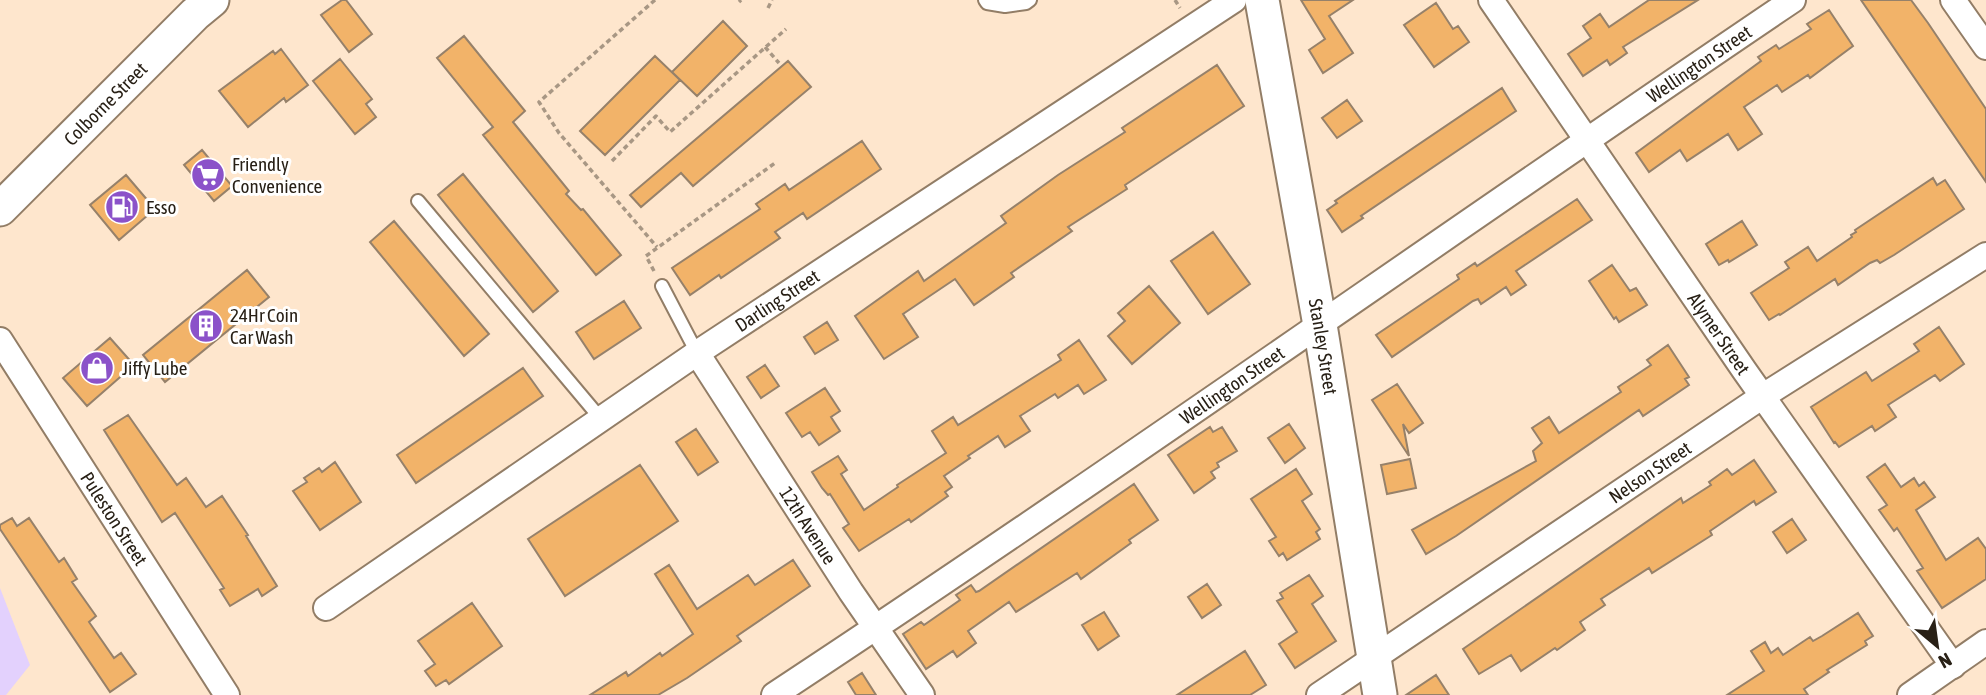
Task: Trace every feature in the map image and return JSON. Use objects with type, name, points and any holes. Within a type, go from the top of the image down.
[{"type":"street","name":"Colborne Street","points":[[0,209],[212,0]]},
{"type":"street","name":"Darling Street","points":[[327,607],[697,353],[1234,0]]},
{"type":"street","name":"Stanley Street","points":[[1262,0],[1320,325],[1380,695]]},
{"type":"street","name":"Alymer Street","points":[[1491,0],[1763,396],[1953,666]]},
{"type":"street","name":"Wellington Street","points":[[774,695],[1793,0]]},
{"type":"street","points":[[1953,0],[1986,47]]},
{"type":"street","name":"Nelson Street","points":[[1319,695],[1763,396],[1986,255]]},
{"type":"street","name":"Puleston Street","points":[[0,340],[227,695]]},
{"type":"street","name":"12th Avenue","points":[[697,353],[875,628],[922,695]]},
{"type":"street","points":[[1910,695],[1986,642]]},
{"type":"lane","points":[[985,0],[988,3],[1026,4],[1030,0]]},
{"type":"lane","points":[[418,201],[601,419]]},
{"type":"lane","points":[[662,285],[697,353]]},
{"type":"path","points":[[655,0],[539,102],[559,132],[657,247]]},
{"type":"path","points":[[768,8],[772,0]]},
{"type":"path","points":[[612,161],[656,117],[670,132],[786,29]]},
{"type":"path","points":[[765,47],[779,63]]},
{"type":"path","points":[[662,285],[646,256],[775,163]]},
{"type":"shaded area","points":[[0,588],[30,665],[6,695],[0,695]]},
{"type":"building","points":[[346,0],[372,34],[349,52],[321,15]]},
{"type":"building","points":[[1301,0],[1353,0],[1329,16],[1353,53],[1323,73],[1309,50],[1325,39]]},
{"type":"building","points":[[1649,0],[1698,0],[1623,47],[1627,53],[1610,65],[1607,60],[1583,76],[1568,54],[1591,38],[1583,26],[1600,14],[1609,27]]},
{"type":"building","points":[[1861,0],[1911,0],[1928,23],[1986,109],[1986,182]]},
{"type":"building","points":[[1436,3],[1453,29],[1458,26],[1469,42],[1434,67],[1404,25]]},
{"type":"building","points":[[1829,10],[1853,46],[1810,78],[1808,75],[1782,92],[1777,85],[1744,107],[1762,134],[1738,150],[1728,134],[1687,161],[1680,150],[1649,172],[1636,153],[1761,61],[1758,57],[1776,45],[1779,49],[1811,29],[1807,24]]},
{"type":"building","points":[[723,21],[747,46],[697,96],[672,72]]},
{"type":"building","points":[[464,36],[525,111],[513,122],[569,191],[566,194],[583,209],[621,255],[596,275],[483,135],[493,127],[437,58]]},
{"type":"building","points":[[281,49],[308,85],[286,102],[284,98],[248,127],[219,91],[273,51],[275,54]]},
{"type":"building","points":[[655,56],[680,80],[605,155],[580,131]]},
{"type":"building","points":[[340,59],[372,99],[366,104],[376,117],[355,134],[313,81]]},
{"type":"building","points":[[788,61],[811,87],[693,186],[681,173],[641,207],[630,195]]},
{"type":"building","points":[[1217,65],[1244,106],[1125,185],[1127,189],[1068,227],[1072,231],[1011,273],[1014,277],[974,305],[955,279],[903,314],[918,337],[884,359],[855,316],[918,271],[924,281],[1006,223],[1001,216],[1125,132],[1122,128]]},
{"type":"building","points":[[1502,88],[1516,111],[1361,216],[1363,218],[1342,232],[1327,210],[1337,203],[1335,201]]},
{"type":"building","points":[[1347,100],[1362,121],[1337,138],[1322,118]]},
{"type":"building","points":[[862,141],[881,169],[807,219],[803,213],[775,232],[780,238],[721,278],[719,275],[690,295],[672,268],[760,209],[756,204],[785,184],[789,190]]},
{"type":"building","name":"Friendly Convenience","points":[[202,150],[232,186],[214,201],[184,165]]},
{"type":"building","points":[[463,174],[558,291],[533,312],[438,195]]},
{"type":"building","name":"Esso","points":[[126,175],[155,209],[119,240],[90,205]]},
{"type":"building","points":[[1933,178],[1937,185],[1945,180],[1964,209],[1880,263],[1877,260],[1870,263],[1838,285],[1835,279],[1769,320],[1751,293],[1789,268],[1785,262],[1808,247],[1817,261],[1852,237],[1855,230]]},
{"type":"building","points":[[1577,199],[1592,220],[1516,271],[1526,285],[1511,295],[1506,287],[1481,304],[1478,299],[1473,301],[1392,357],[1376,335],[1459,279],[1457,275],[1475,263],[1477,266]]},
{"type":"building","points":[[394,221],[489,334],[464,356],[370,242]]},
{"type":"building","points":[[1742,221],[1757,245],[1719,265],[1706,244]]},
{"type":"building","points":[[1213,232],[1250,284],[1208,314],[1171,261]]},
{"type":"building","points":[[1612,265],[1630,291],[1636,288],[1647,305],[1619,322],[1616,317],[1614,319],[1589,281]]},
{"type":"building","name":"24Hr Coin Car Wash","points":[[247,270],[269,297],[165,382],[143,355]]},
{"type":"building","points":[[1149,286],[1180,323],[1132,364],[1108,336],[1125,321],[1118,313]]},
{"type":"building","points":[[624,301],[641,328],[594,359],[576,332]]},
{"type":"building","points":[[827,322],[838,340],[815,354],[804,337]]},
{"type":"building","points":[[1939,327],[1964,364],[1940,381],[1935,375],[1888,405],[1896,417],[1875,431],[1872,426],[1839,447],[1834,443],[1811,407],[1866,372],[1872,381],[1919,351],[1914,344]]},
{"type":"building","points":[[110,338],[134,365],[87,406],[63,378]]},
{"type":"building","points":[[1079,340],[1106,380],[1084,394],[1078,385],[1058,398],[1055,394],[1020,416],[1030,431],[1005,447],[998,436],[968,456],[970,458],[944,476],[952,487],[945,492],[948,496],[911,522],[909,519],[859,551],[843,528],[849,524],[812,472],[838,456],[847,470],[841,474],[864,510],[946,453],[932,431],[953,417],[958,425],[1061,360],[1058,355]]},
{"type":"building","points":[[1668,345],[1689,377],[1685,379],[1689,385],[1643,416],[1639,410],[1426,554],[1412,530],[1536,461],[1533,451],[1542,443],[1532,428],[1549,417],[1559,433],[1621,392],[1618,387],[1651,365],[1647,360]]},
{"type":"building","points":[[765,365],[779,386],[761,398],[747,377]]},
{"type":"building","points":[[523,368],[543,396],[416,483],[397,455]]},
{"type":"building","points":[[1397,384],[1423,423],[1409,433],[1403,424],[1409,456],[1372,400]]},
{"type":"building","points":[[825,388],[840,411],[831,417],[840,431],[819,445],[810,432],[802,437],[786,413]]},
{"type":"building","points":[[128,415],[177,485],[186,478],[206,507],[222,496],[277,586],[262,596],[258,589],[230,606],[220,590],[224,588],[175,513],[162,522],[104,430]]},
{"type":"building","points":[[1289,424],[1305,448],[1285,463],[1268,438]]},
{"type":"building","points":[[1210,427],[1213,432],[1222,427],[1237,451],[1217,463],[1219,467],[1211,472],[1215,478],[1194,493],[1168,455]]},
{"type":"building","points":[[696,429],[718,462],[698,475],[676,442]]},
{"type":"building","points":[[1410,459],[1416,488],[1387,494],[1381,465]]},
{"type":"building","points":[[1754,460],[1776,492],[1756,505],[1754,501],[1710,531],[1712,535],[1652,573],[1649,568],[1601,599],[1605,605],[1580,622],[1585,630],[1557,650],[1555,648],[1521,671],[1511,655],[1479,674],[1463,649],[1681,498],[1683,503],[1711,485],[1709,482],[1727,469],[1732,475]]},
{"type":"building","points":[[335,462],[361,502],[320,530],[293,491],[307,482],[304,478],[319,468],[322,472]]},
{"type":"building","points":[[1885,464],[1901,487],[1914,478],[1919,486],[1924,482],[1935,497],[1916,510],[1946,560],[1978,538],[1986,549],[1986,579],[1942,608],[1917,571],[1923,568],[1897,528],[1894,531],[1879,510],[1887,505],[1867,477]]},
{"type":"building","points":[[640,465],[678,521],[565,596],[528,539]]},
{"type":"building","points":[[1296,469],[1312,494],[1302,501],[1320,529],[1316,532],[1320,539],[1287,560],[1283,553],[1279,556],[1269,541],[1276,537],[1251,499]]},
{"type":"building","points":[[1134,484],[1158,520],[1081,579],[1077,573],[1016,612],[1009,602],[968,631],[976,643],[957,657],[953,651],[926,669],[903,634],[921,622],[924,625],[960,600],[956,595],[971,585],[976,592],[979,591]]},
{"type":"building","points":[[12,518],[17,526],[29,518],[59,562],[64,558],[77,579],[72,582],[96,616],[89,622],[114,658],[121,653],[136,674],[110,692],[0,529],[0,525]]},
{"type":"building","points":[[1792,519],[1806,540],[1787,553],[1773,532]]},
{"type":"building","points":[[793,560],[810,586],[737,636],[741,641],[687,678],[658,695],[590,695],[626,672],[628,676],[660,653],[662,656],[693,634],[655,574],[669,565],[697,609],[748,575],[755,585]]},
{"type":"building","points":[[1309,575],[1323,596],[1312,604],[1336,641],[1295,668],[1279,644],[1297,632],[1277,601],[1283,598],[1280,593]]},
{"type":"building","points":[[1207,584],[1221,605],[1202,618],[1188,597]]},
{"type":"building","points":[[472,603],[502,646],[449,684],[446,680],[436,686],[425,671],[435,664],[418,641]]},
{"type":"building","points":[[1104,612],[1119,636],[1098,650],[1082,625]]},
{"type":"building","points":[[1858,613],[1873,636],[1865,641],[1867,645],[1827,670],[1829,672],[1804,689],[1808,695],[1727,695],[1764,671],[1751,651],[1765,642],[1771,653],[1778,648],[1783,655],[1810,637],[1813,641]]},
{"type":"building","points":[[1245,651],[1266,685],[1250,695],[1177,695]]},
{"type":"building","points":[[862,673],[876,695],[856,695],[848,682]]},
{"type":"building","points":[[1436,675],[1449,695],[1406,695]]},
{"type":"place","name":"Friendly Convenience","points":[[208,175]]},
{"type":"place","name":"Esso","points":[[122,207]]},
{"type":"place","name":"24Hr Coin Car Wash","points":[[206,326]]},
{"type":"place","name":"Jiffy Lube","points":[[97,368]]}]
